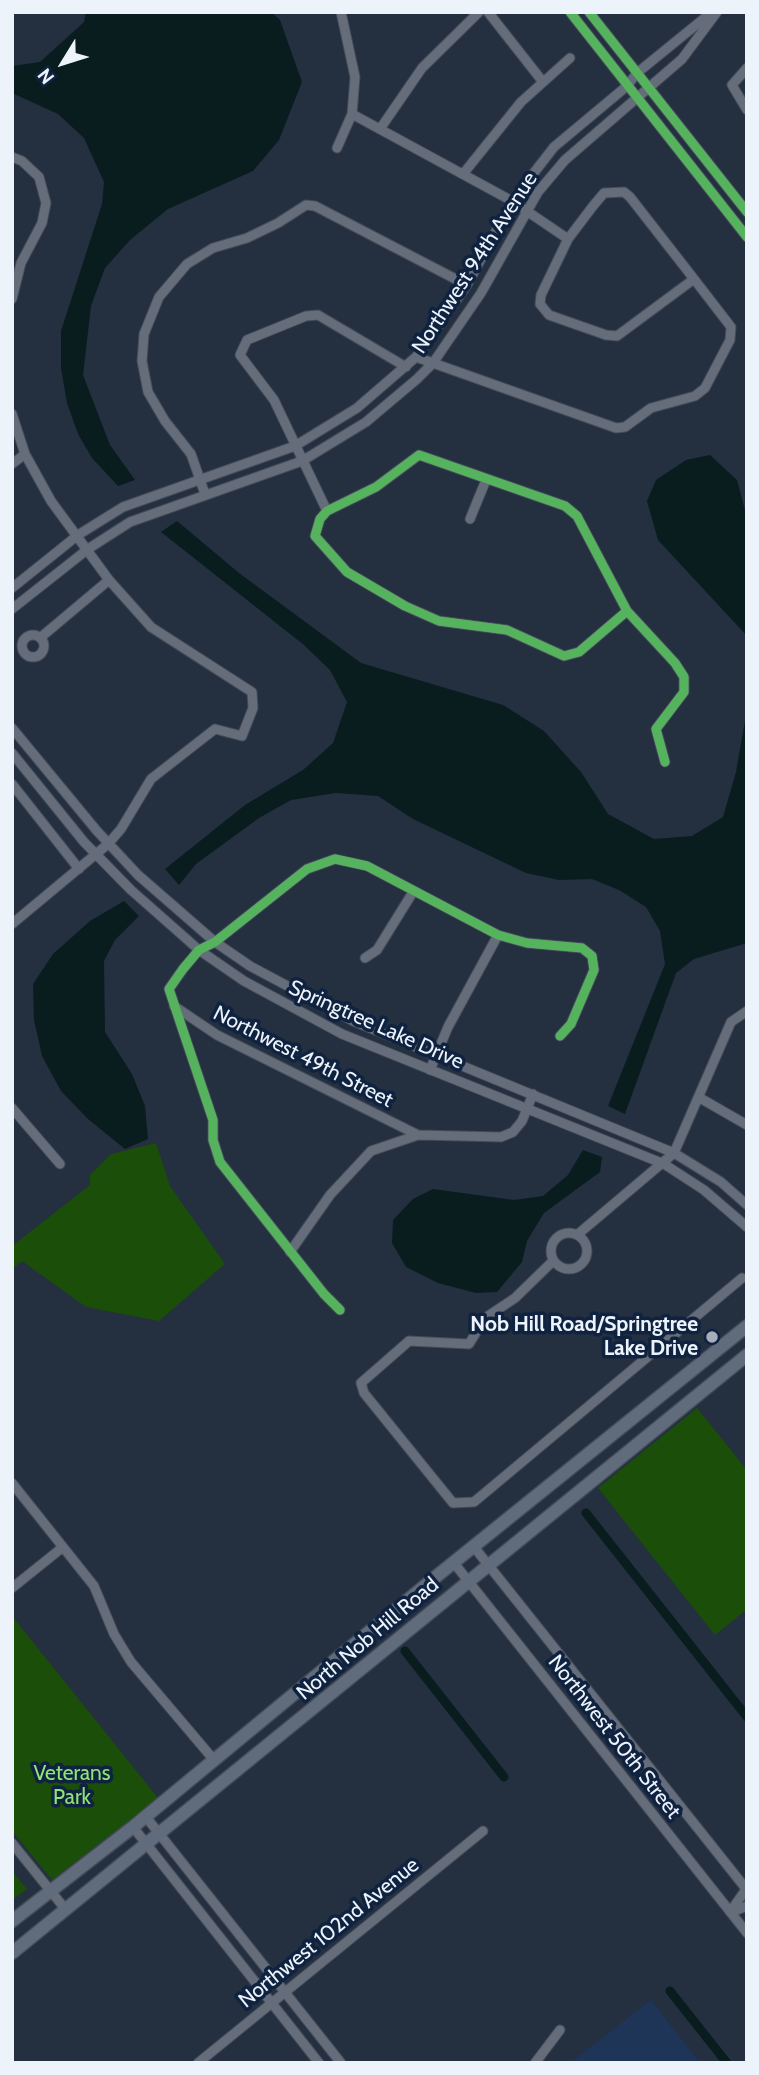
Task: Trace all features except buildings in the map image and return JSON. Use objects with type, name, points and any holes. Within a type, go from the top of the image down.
[{"type":"main road","name":"North Nob Hill Road","points":[[12,1921],[146,1817],[747,1326]]},
{"type":"main road","name":"North Nob Hill Road","points":[[12,1953],[747,1355]]},
{"type":"street","points":[[380,129],[422,68],[479,12]]},
{"type":"street","points":[[488,12],[543,82]]},
{"type":"street","points":[[569,12],[747,237]]},
{"type":"street","points":[[589,12],[747,212]]},
{"type":"street","name":"Northwest 94th Avenue","points":[[12,588],[78,535],[123,507],[200,477],[295,446],[357,408],[416,357],[467,285],[512,201],[554,148],[627,86],[637,73],[715,12]]},
{"type":"street","name":"Northwest 94th Avenue","points":[[12,609],[88,548],[130,522],[302,461],[366,422],[433,363],[481,293],[526,210],[565,160],[682,59],[715,12]]},
{"type":"street","points":[[337,148],[352,114],[355,77],[341,13]]},
{"type":"street","points":[[463,174],[494,132],[570,58]]},
{"type":"street","points":[[747,68],[732,85],[747,110]]},
{"type":"street","points":[[352,114],[512,201],[568,239]]},
{"type":"street","points":[[12,157],[22,161],[39,177],[46,203],[42,223],[21,263],[12,299]]},
{"type":"street","points":[[416,357],[616,428],[625,427],[651,408],[695,396],[705,388],[730,340],[730,327],[694,279],[630,197],[615,192],[604,193],[568,239],[541,295],[540,304],[549,315],[606,335],[617,336],[694,279]]},
{"type":"street","points":[[205,494],[191,454],[164,421],[148,393],[142,361],[144,334],[159,297],[187,264],[213,248],[247,238],[278,223],[306,205],[314,206],[467,285]]},
{"type":"street","points":[[327,511],[274,400],[240,355],[247,340],[306,316],[318,315],[406,367]]},
{"type":"street","points":[[12,414],[24,454],[51,502],[88,548],[109,580],[151,626],[252,692],[253,708],[242,736],[215,729],[151,779],[121,829],[108,844],[12,924]]},
{"type":"street","points":[[12,464],[24,454]]},
{"type":"street","points":[[627,611],[579,652],[564,656],[507,630],[439,621],[405,606],[347,572],[315,536],[320,519],[327,511],[376,487],[419,455],[565,506],[576,516],[627,611],[675,663],[684,677],[684,692],[656,729],[665,762]]},
{"type":"street","points":[[470,519],[486,480]]},
{"type":"street","points":[[40,638],[109,580]]},
{"type":"street","name":"Springtree Lake Drive","points":[[12,728],[108,844],[148,885],[215,942],[263,974],[313,1002],[674,1153],[721,1182],[747,1205]]},
{"type":"street","name":"Springtree Lake Drive","points":[[12,753],[96,854],[146,905],[199,950],[299,1013],[430,1070],[664,1164],[704,1190],[747,1227]]},
{"type":"street","points":[[12,784],[79,869]]},
{"type":"street","points":[[341,1310],[324,1294],[220,1162],[213,1140],[213,1120],[169,989],[199,950],[215,942],[307,869],[335,859],[367,866],[498,935],[527,943],[582,948],[592,956],[594,970],[571,1024],[561,1036]]},
{"type":"street","points":[[365,958],[377,950],[413,892]]},
{"type":"street","points":[[430,1070],[498,935]]},
{"type":"street","name":"Northwest 49th Street","points":[[174,1006],[217,1035],[418,1135]]},
{"type":"street","points":[[577,1235],[674,1153],[731,1022],[747,1011]]},
{"type":"street","points":[[290,1252],[330,1195],[371,1151],[418,1135],[501,1137],[513,1132],[528,1110],[533,1094]]},
{"type":"street","points":[[700,1098],[747,1125]]},
{"type":"street","points":[[12,1108],[60,1164]]},
{"type":"street","points":[[568,1233],[577,1235],[587,1247],[582,1264],[566,1269],[553,1261],[551,1247],[557,1237],[568,1233]]},
{"type":"street","points":[[553,1261],[515,1298],[485,1318],[469,1344],[409,1340],[361,1383],[364,1393],[453,1503],[474,1502],[742,1278]]},
{"type":"street","points":[[12,1483],[94,1586],[114,1634],[131,1662],[214,1760]]},
{"type":"street","name":"Northwest 50th Street","points":[[474,1547],[746,1889]]},
{"type":"street","points":[[12,1588],[62,1548]]},
{"type":"street","name":"Northwest 50th Street","points":[[454,1563],[747,1933]]},
{"type":"street","points":[[146,1817],[341,2063]]},
{"type":"street","points":[[133,1827],[320,2063]]},
{"type":"street","name":"Northwest 102nd Avenue","points":[[198,2063],[483,1831]]},
{"type":"street","points":[[12,1843],[66,1910]]},
{"type":"street","points":[[730,1912],[746,1889]]},
{"type":"street","points":[[730,1912],[747,1906]]},
{"type":"street","points":[[536,2063],[560,2030]]},
{"type":"shaded area","points":[[86,12],[271,12],[280,20],[302,82],[279,140],[253,171],[168,209],[130,240],[105,268],[91,306],[83,375],[110,445],[135,480],[118,486],[92,458],[78,434],[67,403],[61,368],[61,331],[102,204],[104,182],[84,138],[58,114],[12,93],[12,66],[40,62],[84,22]]},
{"type":"shaded area","points":[[710,455],[737,480],[747,518],[747,636],[658,540],[647,501],[656,480],[686,460]]},
{"type":"shaded area","points":[[177,521],[239,573],[361,663],[503,705],[544,731],[581,772],[608,814],[654,839],[692,836],[723,817],[736,772],[747,709],[747,943],[694,959],[676,973],[625,1114],[608,1106],[665,964],[660,931],[646,907],[619,890],[592,879],[559,880],[526,873],[413,819],[378,796],[336,793],[291,800],[259,818],[196,864],[179,885],[165,869],[245,805],[303,770],[333,743],[347,702],[330,670],[304,645],[161,532]]},
{"type":"shaded area","points":[[124,901],[139,916],[115,940],[104,961],[105,1032],[132,1074],[145,1106],[148,1139],[125,1149],[88,1119],[61,1091],[42,1056],[34,1020],[33,984],[53,954],[90,921]]},
{"type":"shaded area","points":[[583,1150],[602,1157],[600,1172],[544,1213],[527,1241],[522,1262],[497,1292],[476,1293],[438,1283],[406,1267],[392,1243],[393,1220],[413,1199],[433,1189],[514,1200],[543,1196],[568,1175]]},
{"type":"shaded area","points":[[651,2000],[700,2063],[571,2063],[580,2055]]},
{"type":"green space","points":[[156,1143],[170,1186],[225,1264],[159,1321],[86,1307],[22,1261],[12,1269],[12,1246],[90,1185],[90,1175],[111,1154]]},
{"type":"green space","points":[[697,1408],[747,1470],[747,1609],[715,1635],[598,1488]]},
{"type":"green space","name":"Veterans Park","points":[[12,1616],[158,1798],[52,1880],[12,1831]]},
{"type":"green space","points":[[12,1871],[27,1889],[12,1900]]},
{"type":"waterway","points":[[586,1513],[747,1717]]},
{"type":"waterway","points":[[405,1651],[504,1777]]},
{"type":"waterway","points":[[670,1991],[727,2063]]},
{"type":"cycle path","points":[[570,12],[747,237]]},
{"type":"cycle path","points":[[589,12],[747,212]]},
{"type":"cycle path","points":[[627,611],[579,652],[564,656],[507,630],[439,621],[405,606],[347,572],[315,536],[320,519],[327,511],[376,487],[419,455],[565,506],[577,516],[627,611],[675,663],[684,677],[684,692],[656,729],[665,762]]},
{"type":"cycle path","points":[[340,1310],[324,1294],[220,1162],[213,1140],[213,1120],[169,989],[183,969],[199,950],[215,942],[307,869],[335,859],[367,866],[498,935],[527,943],[582,948],[592,956],[594,970],[571,1024],[560,1036]]},
{"type":"place","name":"Nob Hill Road/Springtree Lake Drive","points":[[712,1337]]}]
